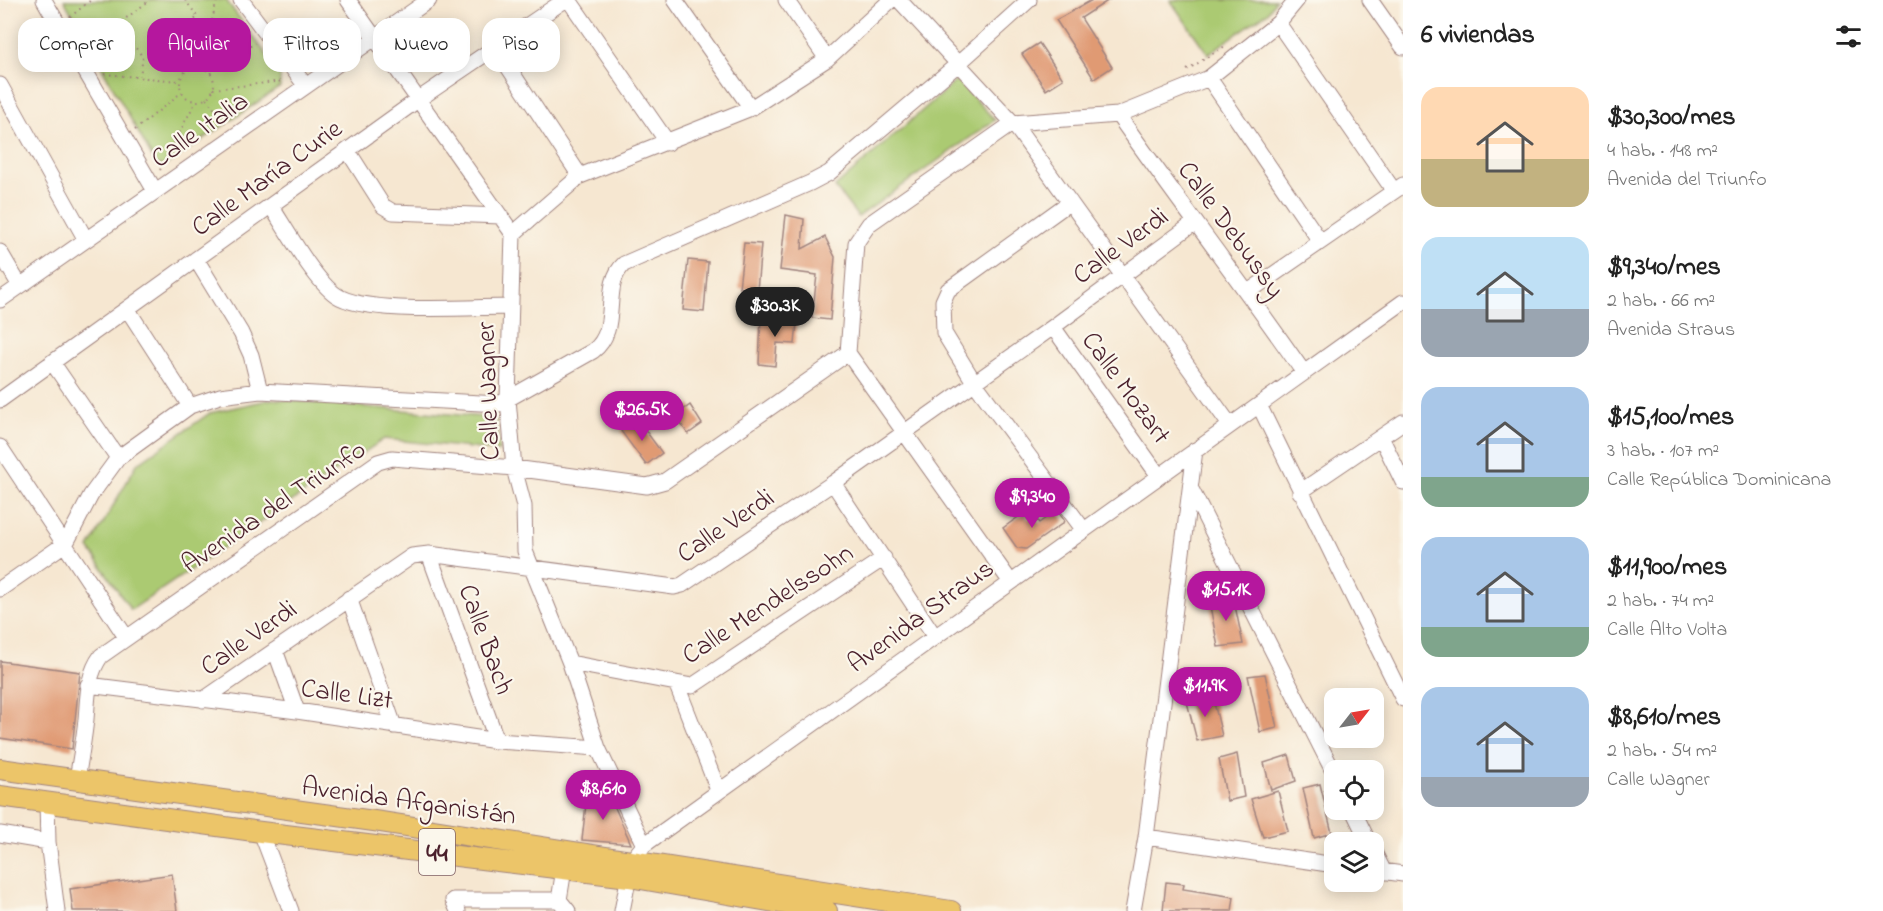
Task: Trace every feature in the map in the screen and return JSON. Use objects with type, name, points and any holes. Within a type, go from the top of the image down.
[{"type":"main road","name":"Avenida Afganistán","points":[[0,769],[635,861],[914,908],[951,911]]},
{"type":"main road","points":[[0,795],[9,790],[58,794],[77,780]]},
{"type":"main road","name":"Avenida Afganistán","points":[[0,795],[261,832],[564,869],[635,861],[790,909],[827,911]]},
{"type":"street","points":[[44,0],[155,191]]},
{"type":"street","points":[[242,0],[305,85]]},
{"type":"street","points":[[348,0],[373,34]]},
{"type":"street","name":"Calle Italia","points":[[404,18],[429,0]]},
{"type":"street","points":[[567,0],[668,143]]},
{"type":"street","name":"Calle María Curie","points":[[539,18],[567,0]]},
{"type":"street","points":[[675,0],[751,108]]},
{"type":"street","points":[[786,0],[827,59]]},
{"type":"street","points":[[400,72],[513,234],[579,176],[668,143],[751,108],[827,59],[891,0]]},
{"type":"street","points":[[898,0],[1013,123],[1120,275],[1230,425]]},
{"type":"street","name":"Avenida del Triunfo","points":[[0,589],[66,543],[91,495],[118,458],[190,406],[220,396],[260,391],[499,404],[593,351],[604,341],[608,332],[616,272],[624,264],[828,173],[958,64],[1029,0]]},
{"type":"street","points":[[1010,581],[848,353],[856,243],[869,224],[1013,123],[1118,115],[1209,78],[1278,22],[1297,0]]},
{"type":"street","points":[[1370,0],[1403,47]]},
{"type":"street","points":[[1248,292],[1398,188],[1278,22]]},
{"type":"street","name":"Calle Italia","points":[[0,300],[305,85],[373,40]]},
{"type":"street","name":"Calle María Curie","points":[[0,399],[482,56]]},
{"type":"street","points":[[511,72],[579,176]]},
{"type":"street","points":[[1209,78],[1320,241]]},
{"type":"street","points":[[0,85],[86,240]]},
{"type":"street","name":"Calle Debussy","points":[[1118,115],[1194,223],[1248,292],[1304,373]]},
{"type":"street","points":[[348,151],[383,206],[393,212],[501,216]]},
{"type":"street","points":[[1070,202],[948,290],[945,295],[944,333],[974,382],[1083,529]]},
{"type":"street","points":[[270,206],[322,281],[336,295],[354,303],[380,306],[510,307]]},
{"type":"street","name":"Calle Verdi","points":[[203,700],[412,556],[429,554],[674,586],[682,585],[833,483],[1053,327],[1120,275],[1194,223]]},
{"type":"street","name":"Calle Wagner","points":[[513,234],[508,399],[514,468],[524,506],[525,551],[570,663],[635,861]]},
{"type":"street","points":[[0,252],[20,286]]},
{"type":"street","points":[[196,259],[241,333],[251,355],[260,391]]},
{"type":"street","name":"Avenida Straus","points":[[635,861],[718,790],[1403,302]]},
{"type":"street","points":[[128,310],[190,406]]},
{"type":"street","name":"Calle Mozart","points":[[1053,327],[1159,476]]},
{"type":"street","name":"Avenida del Triunfo","points":[[77,780],[86,720],[88,685],[95,663],[101,656],[378,462],[392,458],[514,468],[655,484],[664,481],[848,353]]},
{"type":"street","points":[[52,362],[118,458]]},
{"type":"street","points":[[1259,405],[1403,699]]},
{"type":"street","points":[[1300,492],[1403,422]]},
{"type":"street","points":[[1381,437],[1403,482]]},
{"type":"street","points":[[0,447],[66,543],[126,637]]},
{"type":"street","points":[[1133,911],[1146,837],[1192,491],[1195,450]]},
{"type":"street","points":[[833,483],[935,637]]},
{"type":"street","points":[[1192,491],[1327,760]]},
{"type":"street","name":"Calle Bach","points":[[429,554],[498,741]]},
{"type":"street","name":"Calle Mendelssohn","points":[[570,663],[692,686],[884,558]]},
{"type":"street","points":[[349,598],[394,726]]},
{"type":"street","points":[[275,650],[297,711]]},
{"type":"street","points":[[675,683],[718,790]]},
{"type":"street","name":"Calle Lizt","points":[[88,685],[297,711],[498,741],[598,748]]},
{"type":"street","points":[[47,802],[48,842],[57,911]]},
{"type":"street","points":[[261,832],[291,911]]},
{"type":"street","points":[[0,834],[48,842]]},
{"type":"street","points":[[1146,837],[1324,862]]},
{"type":"street","points":[[622,911],[635,861]]},
{"type":"street","points":[[458,911],[453,900],[563,905],[564,869]]},
{"type":"street","points":[[1384,872],[1403,874]]},
{"type":"path","points":[[64,9],[69,17],[92,0]]},
{"type":"path","points":[[126,18],[150,0]]},
{"type":"path","points":[[185,0],[197,18]]},
{"type":"path","points":[[213,18],[218,0]]},
{"type":"path","points":[[213,89],[210,73],[260,39]]},
{"type":"path","points":[[1181,74],[1234,40]]},
{"type":"path","points":[[135,47],[143,57],[140,76]]},
{"type":"path","points":[[187,72],[180,81],[182,92],[196,100],[206,98],[213,89],[289,79],[286,87]]},
{"type":"path","points":[[106,84],[101,74],[180,81]]},
{"type":"path","points":[[133,131],[182,92]]},
{"type":"path","points":[[206,98],[229,127]]},
{"type":"path","points":[[164,173],[157,171],[196,100]]},
{"type":"green space","points":[[64,0],[226,0],[239,18],[147,18],[147,72],[251,72],[251,34],[263,50],[263,72],[279,72],[280,87],[164,166],[156,164],[104,72],[135,72],[135,18],[74,18]]},
{"type":"green space","points":[[1170,0],[1276,0],[1268,12],[1208,54]]},
{"type":"green space","points":[[957,80],[995,120],[858,217],[835,187]]},
{"type":"green space","points":[[272,399],[496,418],[499,451],[384,439],[131,610],[89,548],[137,464],[210,413]]},
{"type":"building","points":[[1092,0],[1109,0],[1081,18],[1112,67],[1094,79],[1056,20]]},
{"type":"building","points":[[1039,43],[1063,79],[1046,90],[1022,54]]},
{"type":"building","points":[[786,215],[804,219],[802,249],[825,237],[835,257],[830,320],[812,318],[817,275],[780,270]]},
{"type":"building","points":[[744,243],[761,244],[757,291],[739,288]]},
{"type":"building","points":[[688,260],[708,262],[704,312],[683,310]]},
{"type":"building","points":[[761,318],[797,322],[795,344],[777,343],[775,366],[759,364]]},
{"type":"building","points":[[690,405],[702,424],[688,434],[675,416]]},
{"type":"building","points":[[637,419],[662,453],[646,465],[621,431]]},
{"type":"building","points":[[1057,510],[1064,520],[1063,523],[1026,549],[1017,548],[1003,528],[1024,513],[1028,519],[1034,516],[1039,523]]},
{"type":"building","points":[[1233,596],[1243,644],[1218,647],[1209,601]]},
{"type":"building","points":[[0,661],[80,672],[72,749],[0,738]]},
{"type":"building","points":[[1265,674],[1277,728],[1260,732],[1248,676]]},
{"type":"building","points":[[1212,694],[1222,736],[1197,741],[1187,702]]},
{"type":"building","points":[[1237,754],[1244,797],[1227,801],[1219,759]]},
{"type":"building","points":[[1289,755],[1296,781],[1271,790],[1264,763]]},
{"type":"building","points":[[1320,784],[1324,800],[1324,820],[1329,820],[1332,832],[1324,832],[1324,835],[1314,838],[1303,788]]},
{"type":"building","points":[[1278,791],[1288,831],[1263,837],[1251,799]]},
{"type":"building","points":[[609,794],[631,844],[582,840],[587,795]]},
{"type":"building","points":[[172,874],[177,911],[73,911],[70,889]]},
{"type":"building","points":[[1166,882],[1184,884],[1183,889],[1234,897],[1232,911],[1163,911]]}]
